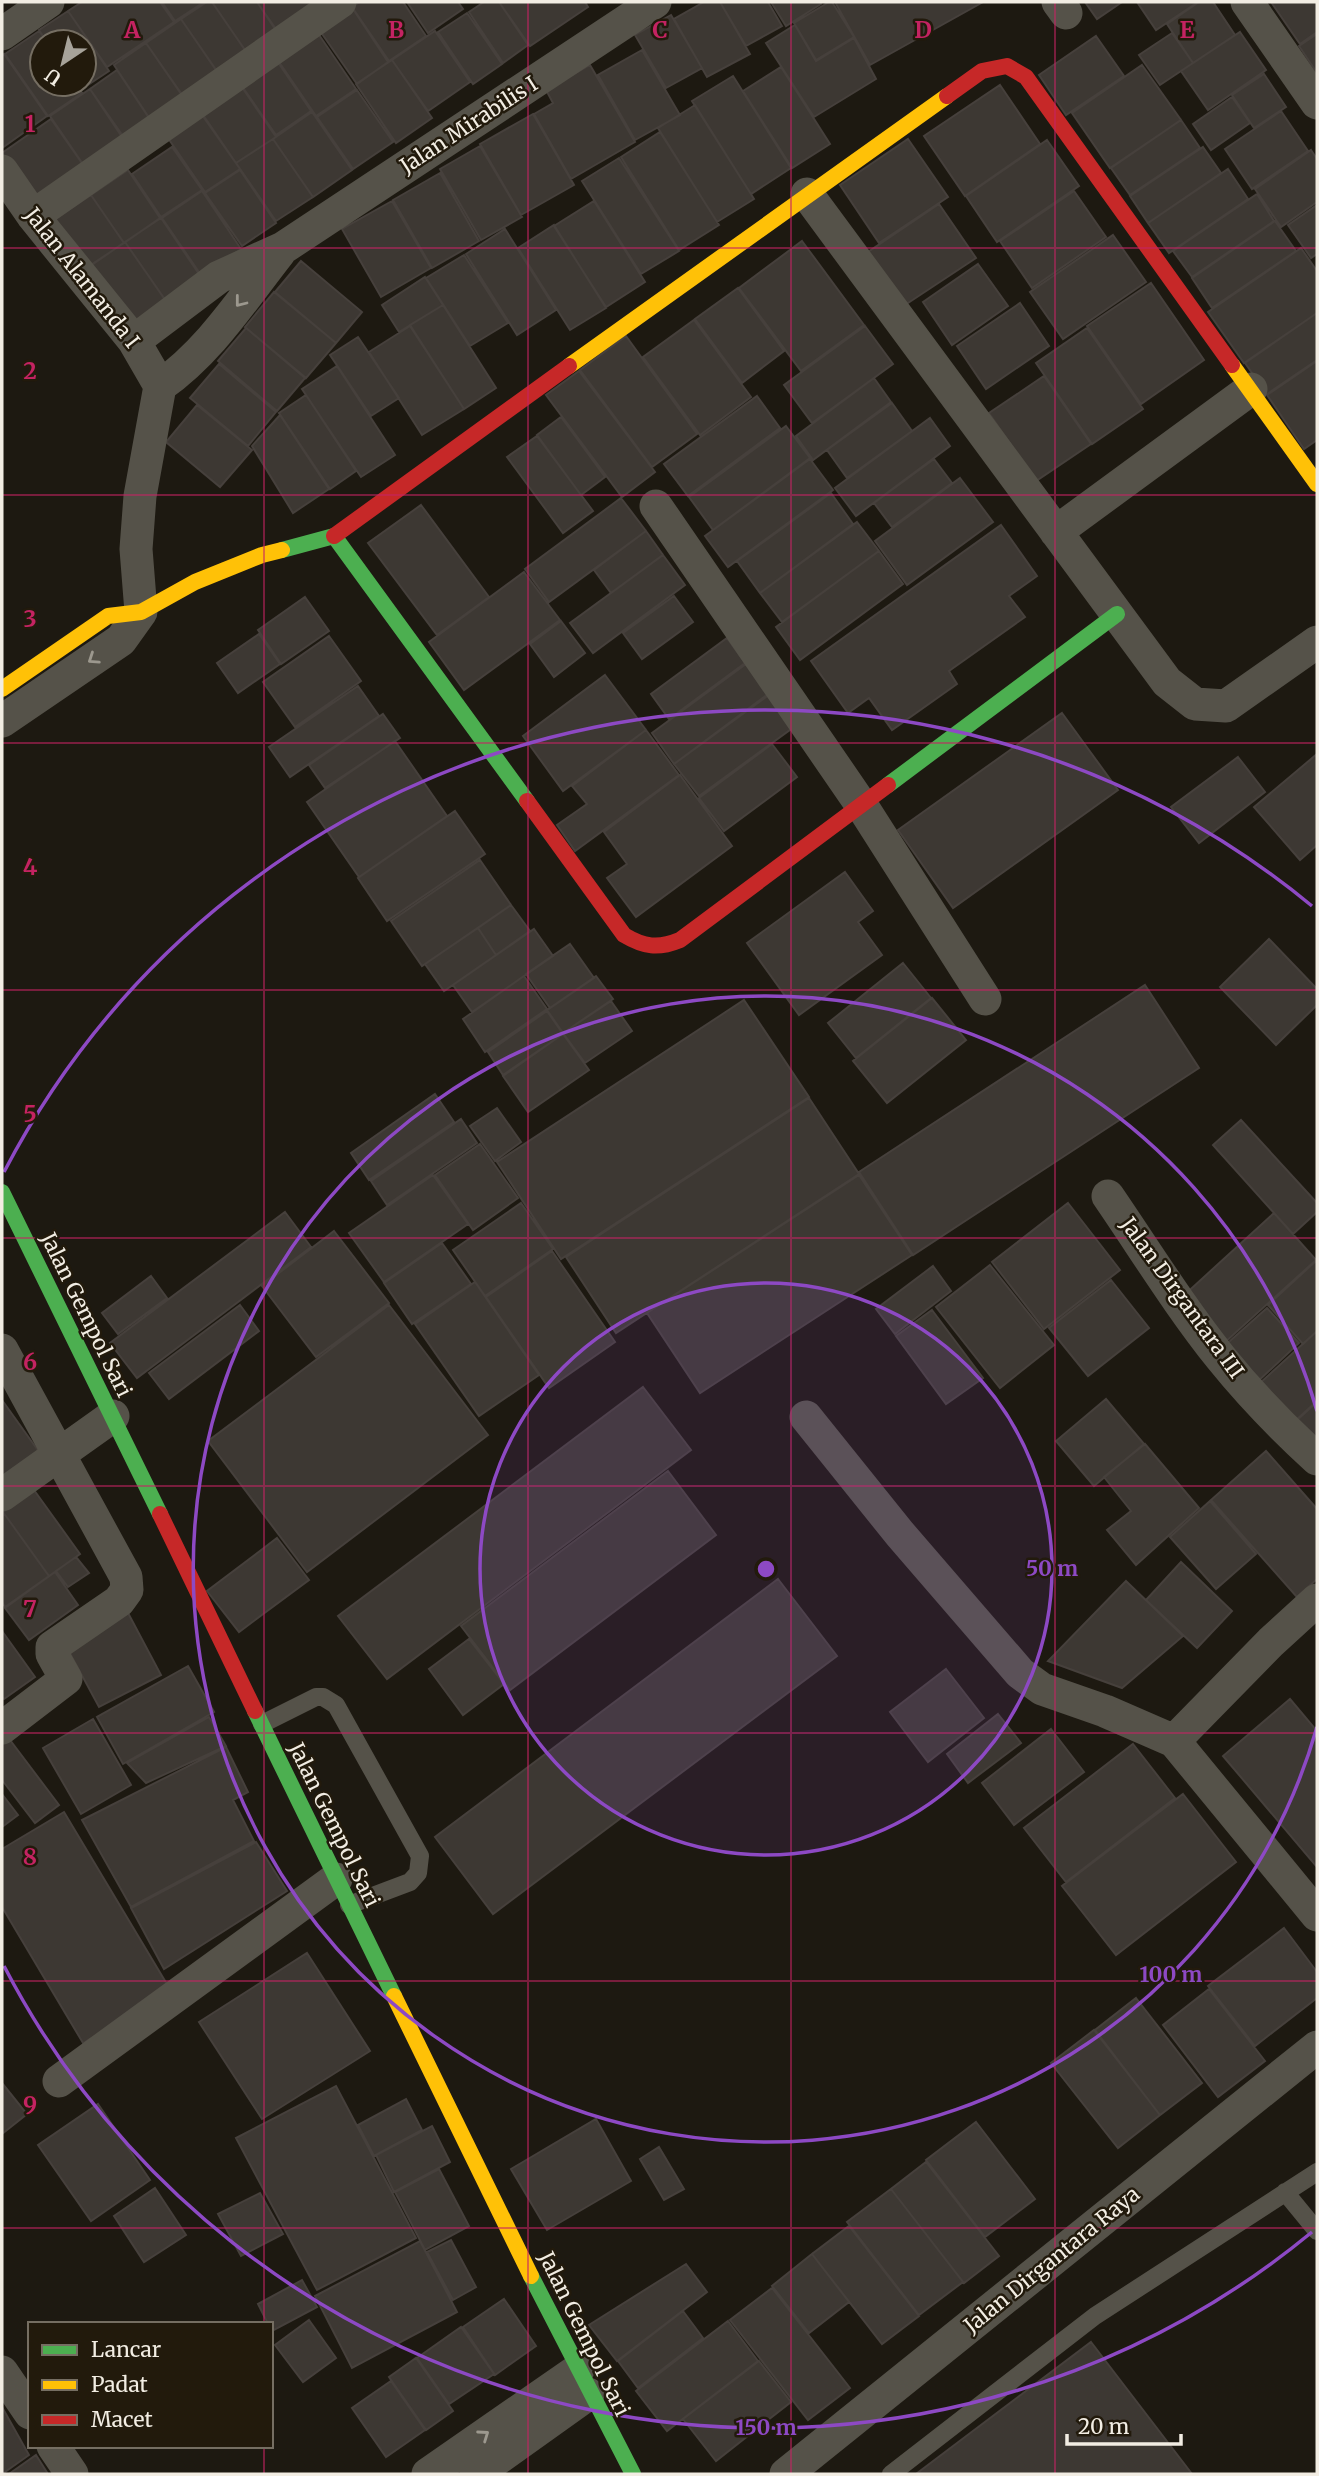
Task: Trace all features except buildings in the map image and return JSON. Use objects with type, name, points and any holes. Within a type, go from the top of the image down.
[{"type":"street","points":[[2,34],[48,2]]},
{"type":"street","points":[[33,216],[340,2]]},
{"type":"street","name":"Jalan Mirabilis I","points":[[134,341],[219,277],[283,248],[616,12],[655,2]]},
{"type":"street","points":[[1247,2],[1317,103]]},
{"type":"street","points":[[2,689],[108,616],[141,612],[195,582],[262,555],[334,536],[982,71],[1007,66],[1026,77],[1317,484]]},
{"type":"street","name":"Jalan Alamanda I","points":[[2,171],[33,216],[134,341],[160,386]]},
{"type":"street","points":[[807,194],[1167,682],[1195,704],[1226,706],[1316,646]]},
{"type":"street","name":"Jalan Mirabilis I","points":[[160,386],[184,369],[206,345],[283,248]]},
{"type":"street","points":[[2,721],[121,640],[141,612],[136,549],[140,496],[160,386]]},
{"type":"street","points":[[1056,532],[1251,389]]},
{"type":"street","points":[[656,506],[862,806],[985,999]]},
{"type":"street","points":[[334,536],[624,935],[641,946],[664,947],[680,940],[1117,614]]},
{"type":"street","name":"Jalan Gempol Sari","points":[[2,1192],[85,1435],[262,1724],[583,2382],[633,2474]]},
{"type":"street","name":"Jalan Dirgantara III","points":[[1108,1196],[1183,1307],[1222,1359],[1290,1435],[1317,1459]]},
{"type":"street","points":[[2,1350],[85,1435],[126,1577],[127,1590],[119,1601],[52,1647],[52,1654],[66,1679],[2,1728]]},
{"type":"street","points":[[806,1417],[900,1534],[1020,1673],[1042,1689],[1174,1741],[1317,1915]]},
{"type":"street","points":[[2,1495],[85,1435]]},
{"type":"street","points":[[1174,1741],[1317,1600]]},
{"type":"street","points":[[59,2081],[342,1892]]},
{"type":"street","name":"Jalan Dirgantara Raya","points":[[786,2474],[1317,2046]]},
{"type":"street","points":[[3,2376],[28,2410]]},
{"type":"street","points":[[428,2474],[583,2382]]},
{"type":"street","points":[[476,2474],[583,2382]]},
{"type":"street","points":[[54,2448],[72,2474]]},
{"type":"lane","points":[[262,1724],[316,1697],[323,1697],[336,1705],[420,1856],[418,1873],[410,1882],[342,1892]]},
{"type":"lane","points":[[891,2474],[1095,2316],[1317,2172]]},
{"type":"lane","points":[[1285,2192],[1317,2231]]},
{"type":"traffic: fast","points":[[282,550],[334,536],[527,801]]},
{"type":"traffic: fast","points":[[888,785],[1117,614]]},
{"type":"traffic: fast","points":[[2,1192],[160,1514]]},
{"type":"traffic: fast","points":[[255,1711],[394,1996]]},
{"type":"traffic: fast","points":[[531,2276],[633,2474]]},
{"type":"traffic: slow","points":[[569,366],[947,96]]},
{"type":"traffic: slow","points":[[1232,365],[1317,484]]},
{"type":"traffic: slow","points":[[2,689],[108,616],[141,612],[195,582],[262,555],[282,550]]},
{"type":"traffic: slow","points":[[394,1996],[531,2276]]},
{"type":"traffic: jam","points":[[947,96],[982,71],[1007,66],[1026,77],[1232,365]]},
{"type":"traffic: jam","points":[[334,536],[569,366]]},
{"type":"traffic: jam","points":[[527,801],[624,935],[638,942],[658,946],[680,940],[888,785]]},
{"type":"traffic: jam","points":[[160,1514],[255,1711]]}]
